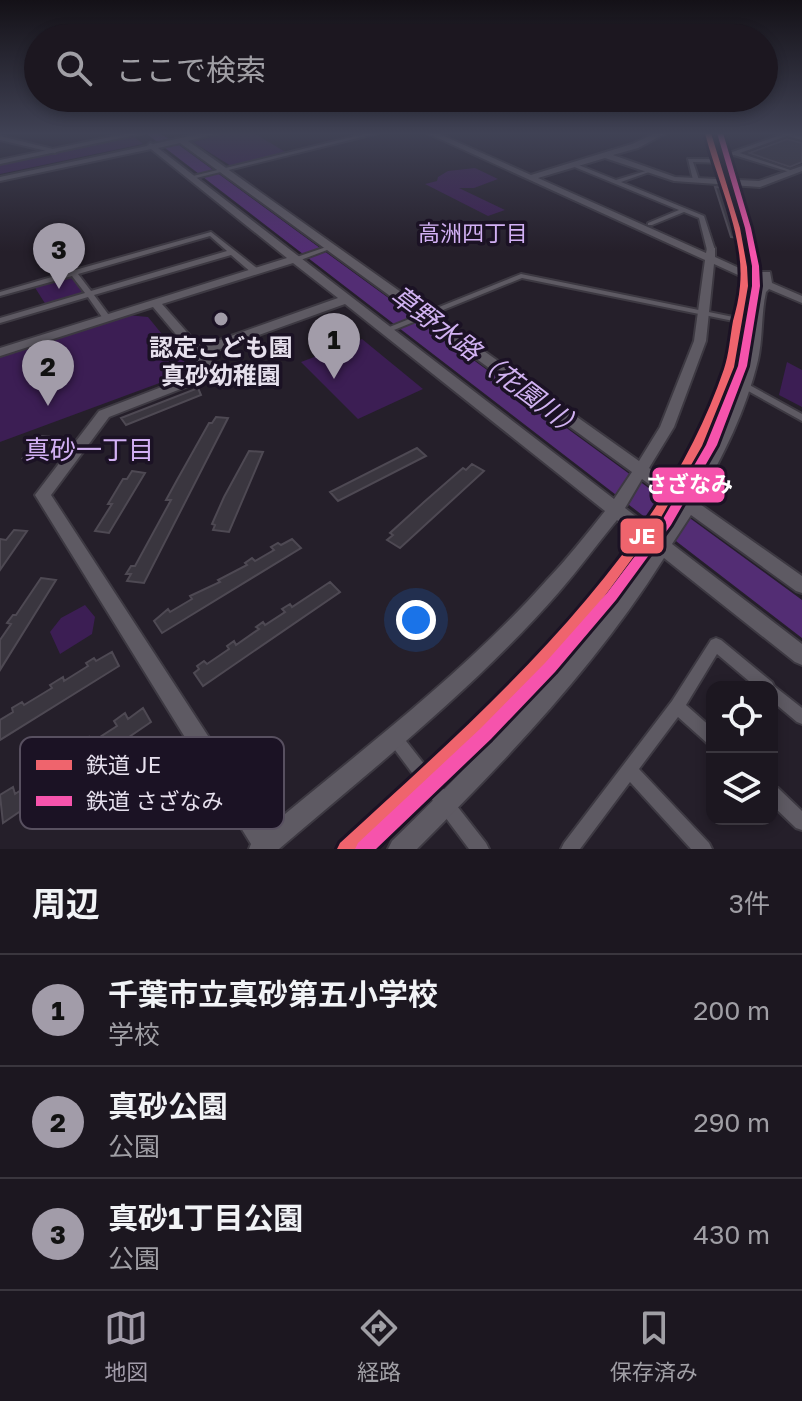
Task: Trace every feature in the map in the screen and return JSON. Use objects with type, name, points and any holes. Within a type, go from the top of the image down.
[{"type":"street","points":[[186,173],[802,656]]},
{"type":"street","points":[[192,177],[211,173]]},
{"type":"street","points":[[227,173],[802,586]]},
{"type":"street","points":[[525,173],[650,224],[711,255]]},
{"type":"street","points":[[526,173],[767,280],[802,300]]},
{"type":"street","points":[[535,177],[549,173]]},
{"type":"street","points":[[252,829],[263,847],[394,737],[512,631],[615,509],[641,470],[686,386],[709,314],[711,255],[705,220],[592,173]]},
{"type":"street","points":[[615,182],[642,173]]},
{"type":"street","points":[[651,173],[666,178],[765,183],[790,173]]},
{"type":"street","points":[[694,173],[696,180]]},
{"type":"street","points":[[732,173],[736,182]]},
{"type":"street","points":[[650,224],[684,210]]},
{"type":"street","points":[[0,294],[211,234],[255,271]]},
{"type":"street","points":[[0,352],[331,247]]},
{"type":"street","points":[[0,321],[232,252]]},
{"type":"street","points":[[66,263],[107,318]]},
{"type":"street","points":[[386,330],[521,276],[758,324]]},
{"type":"street","points":[[767,280],[802,291]]},
{"type":"street","points":[[400,849],[565,679],[663,547],[720,446],[744,385],[758,324],[759,295],[767,280]]},
{"type":"street","points":[[199,352],[347,299]]},
{"type":"street","points":[[155,303],[214,371],[104,414],[43,495],[194,737]]},
{"type":"street","points":[[744,385],[802,418]]},
{"type":"street","points":[[573,848],[677,706],[716,644],[760,681]]},
{"type":"street","points":[[778,697],[802,717]]},
{"type":"street","points":[[677,706],[706,733]]},
{"type":"street","points":[[394,737],[480,849]]},
{"type":"street","points":[[630,771],[703,849]]},
{"type":"street","points":[[778,800],[802,822]]},
{"type":"shaded area","points":[[197,173],[217,173],[802,600],[802,638]]},
{"type":"shaded area","points":[[445,173],[485,173],[498,179],[474,188],[459,188],[505,210],[488,216],[425,184],[437,181]]},
{"type":"shaded area","points":[[72,276],[84,292],[46,305],[34,286]]},
{"type":"shaded area","points":[[127,315],[148,317],[192,371],[0,442],[0,355]]},
{"type":"shaded area","points":[[362,339],[423,389],[358,419],[301,362]]},
{"type":"shaded area","points":[[787,362],[802,370],[802,407],[779,395]]},
{"type":"shaded area","points":[[85,605],[95,617],[92,634],[60,654],[50,632],[61,618]]},
{"type":"building","points":[[715,187],[738,188],[753,239],[731,237]]},
{"type":"building","points":[[198,388],[201,395],[126,425],[121,418]]},
{"type":"building","points":[[216,417],[228,418],[144,583],[127,581],[131,574],[126,574],[131,566],[135,566],[171,500],[166,500],[209,423]]},
{"type":"building","points":[[42,436],[63,438],[52,452],[41,451],[35,459],[23,458]]},
{"type":"building","points":[[417,448],[426,456],[338,501],[330,492]]},
{"type":"building","points":[[249,451],[263,452],[229,532],[213,530],[215,525],[212,524],[224,497]]},
{"type":"building","points":[[472,464],[484,471],[400,548],[387,540],[393,535],[390,533],[424,502],[463,468],[466,470]]},
{"type":"building","points":[[132,471],[145,473],[109,533],[95,531],[123,479],[127,479]]},
{"type":"building","points":[[14,530],[27,531],[0,570],[0,539],[6,540]]},
{"type":"building","points":[[292,539],[301,548],[162,633],[154,621],[168,609],[170,612],[192,599],[190,596],[247,565],[245,563],[252,558],[255,561],[274,550],[271,547]]},
{"type":"building","points":[[41,578],[56,580],[0,670],[0,640],[11,624],[7,623]]},
{"type":"building","points":[[330,582],[340,592],[203,686],[194,673],[199,669],[197,666],[204,661],[207,664],[229,649],[227,646],[234,641],[236,645],[259,629],[256,627],[263,622],[265,625],[285,612],[282,609],[290,604],[292,607]]},
{"type":"building","points":[[112,652],[119,666],[0,740],[0,720],[13,712],[12,708],[22,702],[24,705],[52,688],[50,685],[63,677],[64,681],[88,666],[86,663],[94,658],[96,661]]},
{"type":"building","points":[[143,708],[151,722],[129,737],[100,737],[117,726],[114,721],[125,713],[128,719]]},
{"type":"building","points":[[13,787],[15,794],[20,791],[20,811],[3,823],[0,795]]},
{"type":"rail line","name":"JE","points":[[346,849],[470,733],[596,597],[651,523],[697,446],[729,367],[744,286],[737,228],[720,173]]},
{"type":"rail line","name":"さざなみ","points":[[364,849],[486,733],[550,667],[612,596],[667,522],[712,445],[743,366],[756,286],[753,247],[731,173]]},
{"type":"place","name":"真砂1丁目公園","points":[[59,289]]},
{"type":"place","name":"認定こども園 真砂幼稚園","points":[[221,319]]},
{"type":"place","name":"千葉市立真砂第五小学校","points":[[334,379]]},
{"type":"place","name":"真砂公園","points":[[48,406]]},
{"type":"district","name":"高洲四丁目","points":[[473,232]]},
{"type":"district","name":"真砂一丁目","points":[[89,449]]},
{"type":"water label","name":"草野水路（花園川）","points":[[488,362]]}]
